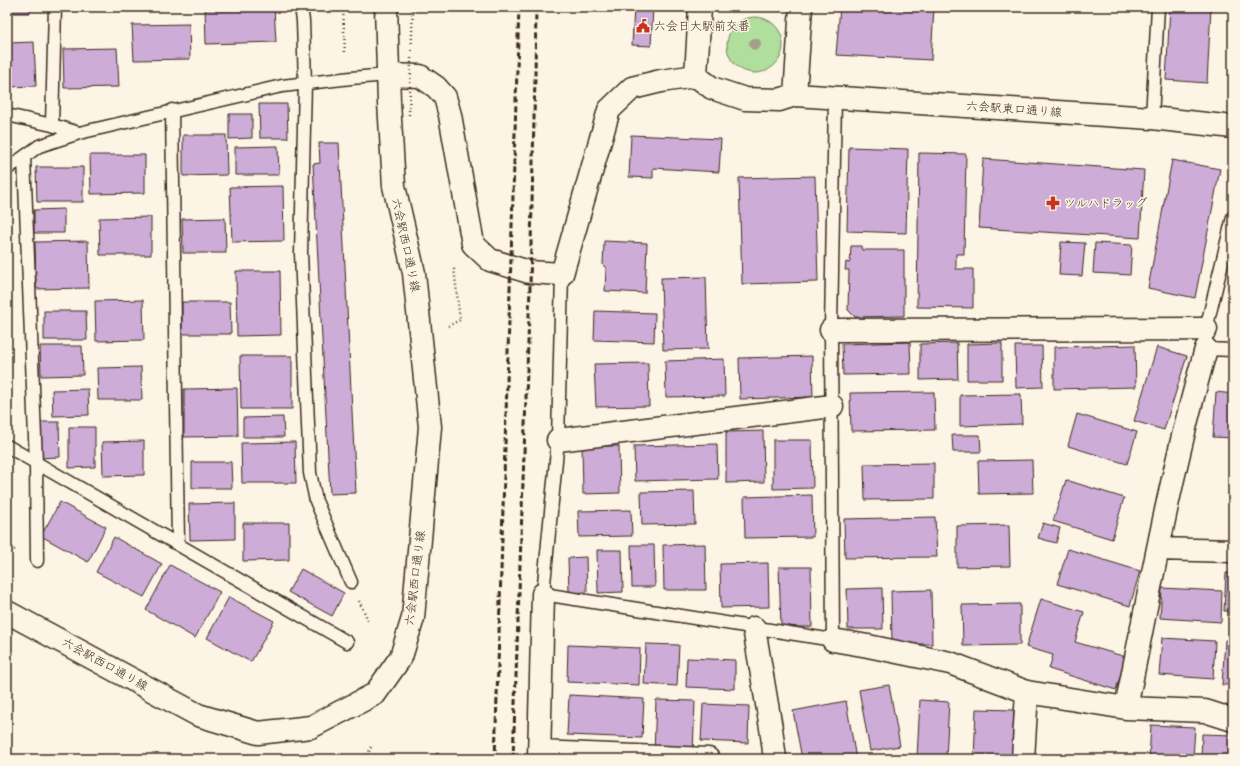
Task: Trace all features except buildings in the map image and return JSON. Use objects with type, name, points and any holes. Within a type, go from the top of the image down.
[{"type":"street","name":"六会駅西口通り線","points":[[7,612],[198,715],[258,733],[311,727],[376,694],[401,657],[413,618],[430,427],[414,273],[394,186],[386,7]]},
{"type":"street","points":[[388,75],[420,76],[436,87],[445,97],[450,115],[473,244],[490,260],[529,272],[562,274],[609,110],[632,88],[661,81],[696,76],[700,7]]},
{"type":"street","points":[[795,95],[801,7]]},
{"type":"street","name":"六会駅東口通り線","points":[[696,76],[712,88],[745,99],[779,100],[795,95],[835,97],[1152,118],[1233,127]]},
{"type":"street","points":[[832,330],[1206,339],[1174,470],[1126,708]]},
{"type":"street","points":[[558,440],[832,406]]},
{"type":"street","points":[[1158,549],[1233,552]]},
{"type":"street","points":[[543,594],[539,755],[708,759]]},
{"type":"street","points":[[754,628],[771,728],[774,759]]},
{"type":"street","points":[[833,640],[950,663],[1027,692],[1126,708],[1205,711],[1233,720]]},
{"type":"street","points":[[1023,759],[1027,692]]},
{"type":"lane","points":[[52,125],[55,7]]},
{"type":"lane","points":[[301,7],[303,21],[305,84],[301,253],[310,473],[316,501],[351,582]]},
{"type":"lane","points":[[1152,118],[1158,7]]},
{"type":"lane","points":[[7,169],[40,146],[79,133],[172,110],[282,86],[388,75]]},
{"type":"lane","points":[[562,274],[558,440],[543,594],[833,640],[832,330],[835,97]]},
{"type":"lane","points":[[172,110],[178,544]]},
{"type":"lane","points":[[7,115],[52,125],[79,133]]},
{"type":"lane","points":[[24,157],[36,463],[37,561]]},
{"type":"lane","points":[[1233,217],[1206,339],[1233,350]]},
{"type":"lane","points":[[7,446],[347,642]]},
{"type":"path","points":[[343,7],[345,54]]},
{"type":"path","points":[[409,115],[413,7]]},
{"type":"path","points":[[448,326],[460,320],[454,268]]},
{"type":"path","points":[[366,759],[371,747]]},
{"type":"green space","points":[[755,17],[766,19],[775,25],[781,34],[783,45],[781,56],[775,65],[766,71],[755,73],[744,71],[735,65],[729,56],[727,45],[729,34],[735,25],[744,19]]},
{"type":"railway","points":[[495,759],[519,7]]},
{"type":"railway","points":[[513,759],[530,287],[536,7]]},
{"type":"place","name":"六会日大駅前交番","points":[[643,26]]},
{"type":"place","name":"ツルハドラッグ","points":[[1053,203]]}]
